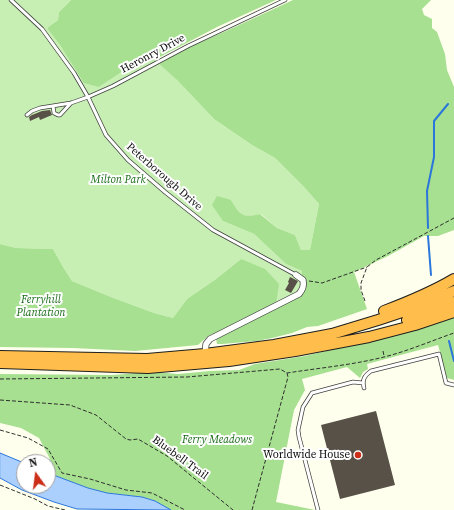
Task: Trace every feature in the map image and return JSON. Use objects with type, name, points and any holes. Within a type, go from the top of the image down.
[{"type":"highway","points":[[295,346],[325,330],[377,314],[409,302],[443,286],[454,279]]},
{"type":"highway","points":[[295,346],[411,309],[454,291]]},
{"type":"highway","points":[[0,363],[148,368],[229,361],[295,346],[368,333],[454,302]]},
{"type":"highway","points":[[0,356],[140,359],[204,354],[274,345],[295,346],[369,337],[415,325],[454,312]]},
{"type":"street","points":[[204,354],[206,344],[210,339],[299,294],[304,284],[303,280],[296,276]]},
{"type":"lane","name":"Peterborough Drive","points":[[11,0],[42,29],[74,73],[88,97],[106,135],[128,160],[213,230],[296,276]]},
{"type":"lane","name":"Heronry Drive","points":[[27,115],[32,111],[72,103],[113,86],[188,46],[285,0]]},
{"type":"lane","points":[[53,106],[54,113],[60,115],[72,103]]},
{"type":"lane","points":[[364,388],[363,383],[365,375],[371,371],[438,354],[446,383],[454,385]]},
{"type":"lane","points":[[318,510],[299,437],[298,430],[302,407],[312,393],[353,382],[363,383]]},
{"type":"path","points":[[303,280],[322,283],[367,267],[376,260],[454,218]]},
{"type":"path","points":[[365,301],[360,283],[367,267]]},
{"type":"path","points":[[252,510],[288,377],[287,373],[384,357],[454,333]]},
{"type":"path","points":[[383,351],[384,357]]},
{"type":"path","name":"Bluebell Trail","points":[[0,400],[70,405],[96,415],[126,439],[138,439],[167,456],[233,510]]},
{"type":"path","points":[[0,430],[28,438],[48,449],[62,474],[90,478],[126,490],[152,493],[185,510]]},
{"type":"path","points":[[0,485],[48,506],[65,510]]},
{"type":"green space","name":"Milton Park","points":[[0,0],[71,0],[59,12],[58,20],[47,28],[62,48],[99,87],[143,58],[158,58],[159,64],[178,81],[214,119],[252,145],[275,158],[304,187],[319,204],[310,250],[301,250],[295,235],[277,228],[261,214],[250,216],[242,214],[231,200],[223,221],[254,234],[286,264],[302,271],[299,290],[296,296],[276,304],[241,259],[187,299],[173,318],[154,313],[72,281],[53,249],[16,248],[0,244]]},
{"type":"green space","points":[[71,0],[276,0],[217,27],[158,58],[143,58],[99,87],[84,83],[62,48],[47,28],[58,20],[59,12]]},
{"type":"green space","name":"Ferryhill Plantation","points":[[293,0],[431,0],[422,9],[424,15],[432,19],[432,28],[437,32],[445,54],[447,70],[454,87],[454,230],[438,236],[424,236],[388,256],[354,272],[367,309],[318,326],[307,327],[292,333],[257,341],[222,344],[217,344],[216,338],[212,334],[198,345],[135,351],[0,347],[0,244],[16,248],[53,249],[72,281],[154,313],[173,318],[187,299],[241,259],[265,269],[279,284],[276,304],[296,296],[299,290],[302,271],[286,264],[254,234],[223,221],[212,205],[217,196],[231,200],[242,214],[249,216],[260,214],[277,228],[295,235],[301,250],[310,250],[319,204],[275,158],[252,145],[214,119],[178,81],[159,64],[180,51]]},
{"type":"green space","name":"Ferry Meadows","points":[[454,314],[454,380],[447,378],[438,345],[367,364],[368,369],[363,372],[360,378],[347,367],[302,379],[305,390],[294,410],[276,502],[315,510],[171,510],[155,501],[142,497],[107,493],[88,488],[56,476],[56,454],[47,454],[39,438],[21,428],[0,423],[0,374],[112,375],[154,372],[178,374],[239,370],[255,364],[305,356],[361,343]]},
{"type":"water","points":[[0,453],[16,460],[16,487],[0,478]]},
{"type":"water","points":[[56,476],[88,488],[107,493],[142,497],[155,501],[171,510],[77,509],[33,494],[56,494]]},
{"type":"building","points":[[50,110],[52,115],[40,120],[39,117],[30,121],[29,117],[32,115]]},
{"type":"building","points":[[290,277],[298,281],[291,293],[285,290],[289,283]]},
{"type":"building","name":"Worldwide House","points":[[376,411],[395,485],[340,499],[321,425]]},
{"type":"waterway","points":[[428,228],[427,191],[434,157],[434,121],[448,104]]},
{"type":"waterway","points":[[428,236],[431,275]]},
{"type":"waterway","points":[[449,341],[454,361]]},
{"type":"place","name":"Worldwide House","points":[[358,455]]}]
